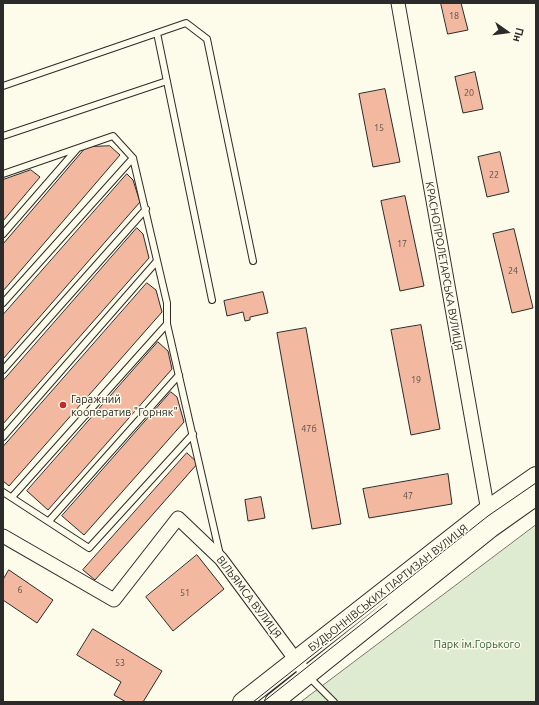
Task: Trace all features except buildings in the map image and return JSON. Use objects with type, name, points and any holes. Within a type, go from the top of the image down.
[{"type":"main road","name":"БУДЬОННІВСЬКИХ ПАРТИЗАН ВУЛИЦЯ","points":[[242,702],[487,510],[536,476]]},
{"type":"main road","name":"БУДЬОННІВСЬКИХ ПАРТИЗАН ВУЛИЦЯ","points":[[274,702],[490,528],[536,496]]},
{"type":"street","name":"КРАСНОПРОЛЕТАРСЬКА ВУЛИЦЯ","points":[[398,3],[490,528]]},
{"type":"street","name":"ВІЛЬЯМСА ВУЛИЦЯ","points":[[3,536],[114,600],[178,518],[221,559],[308,676]]},
{"type":"lane","points":[[3,86],[186,23],[207,39],[253,261]]},
{"type":"lane","points":[[157,33],[212,300]]},
{"type":"lane","points":[[3,136],[167,81]]},
{"type":"lane","points":[[3,174],[113,136],[133,158],[167,303],[167,324],[221,559]]},
{"type":"lane","points":[[3,234],[78,148]]},
{"type":"lane","points":[[3,303],[133,158]]},
{"type":"lane","points":[[3,370],[146,209]]},
{"type":"lane","points":[[3,437],[157,261]]},
{"type":"lane","points":[[12,497],[167,324]]},
{"type":"lane","points":[[49,521],[179,375]]},
{"type":"lane","points":[[3,492],[89,548],[193,434]]},
{"type":"lane","points":[[308,676],[334,702]]},
{"type":"green space","name":"Парк iм.Горького","points":[[536,525],[536,702],[301,702]]},
{"type":"tram line","points":[[253,702],[488,516],[536,483]]},
{"type":"tram line","points":[[263,702],[387,604]]},
{"type":"place","name":"Гаражний кооператив \"Горняк\"","points":[[63,405]]}]
